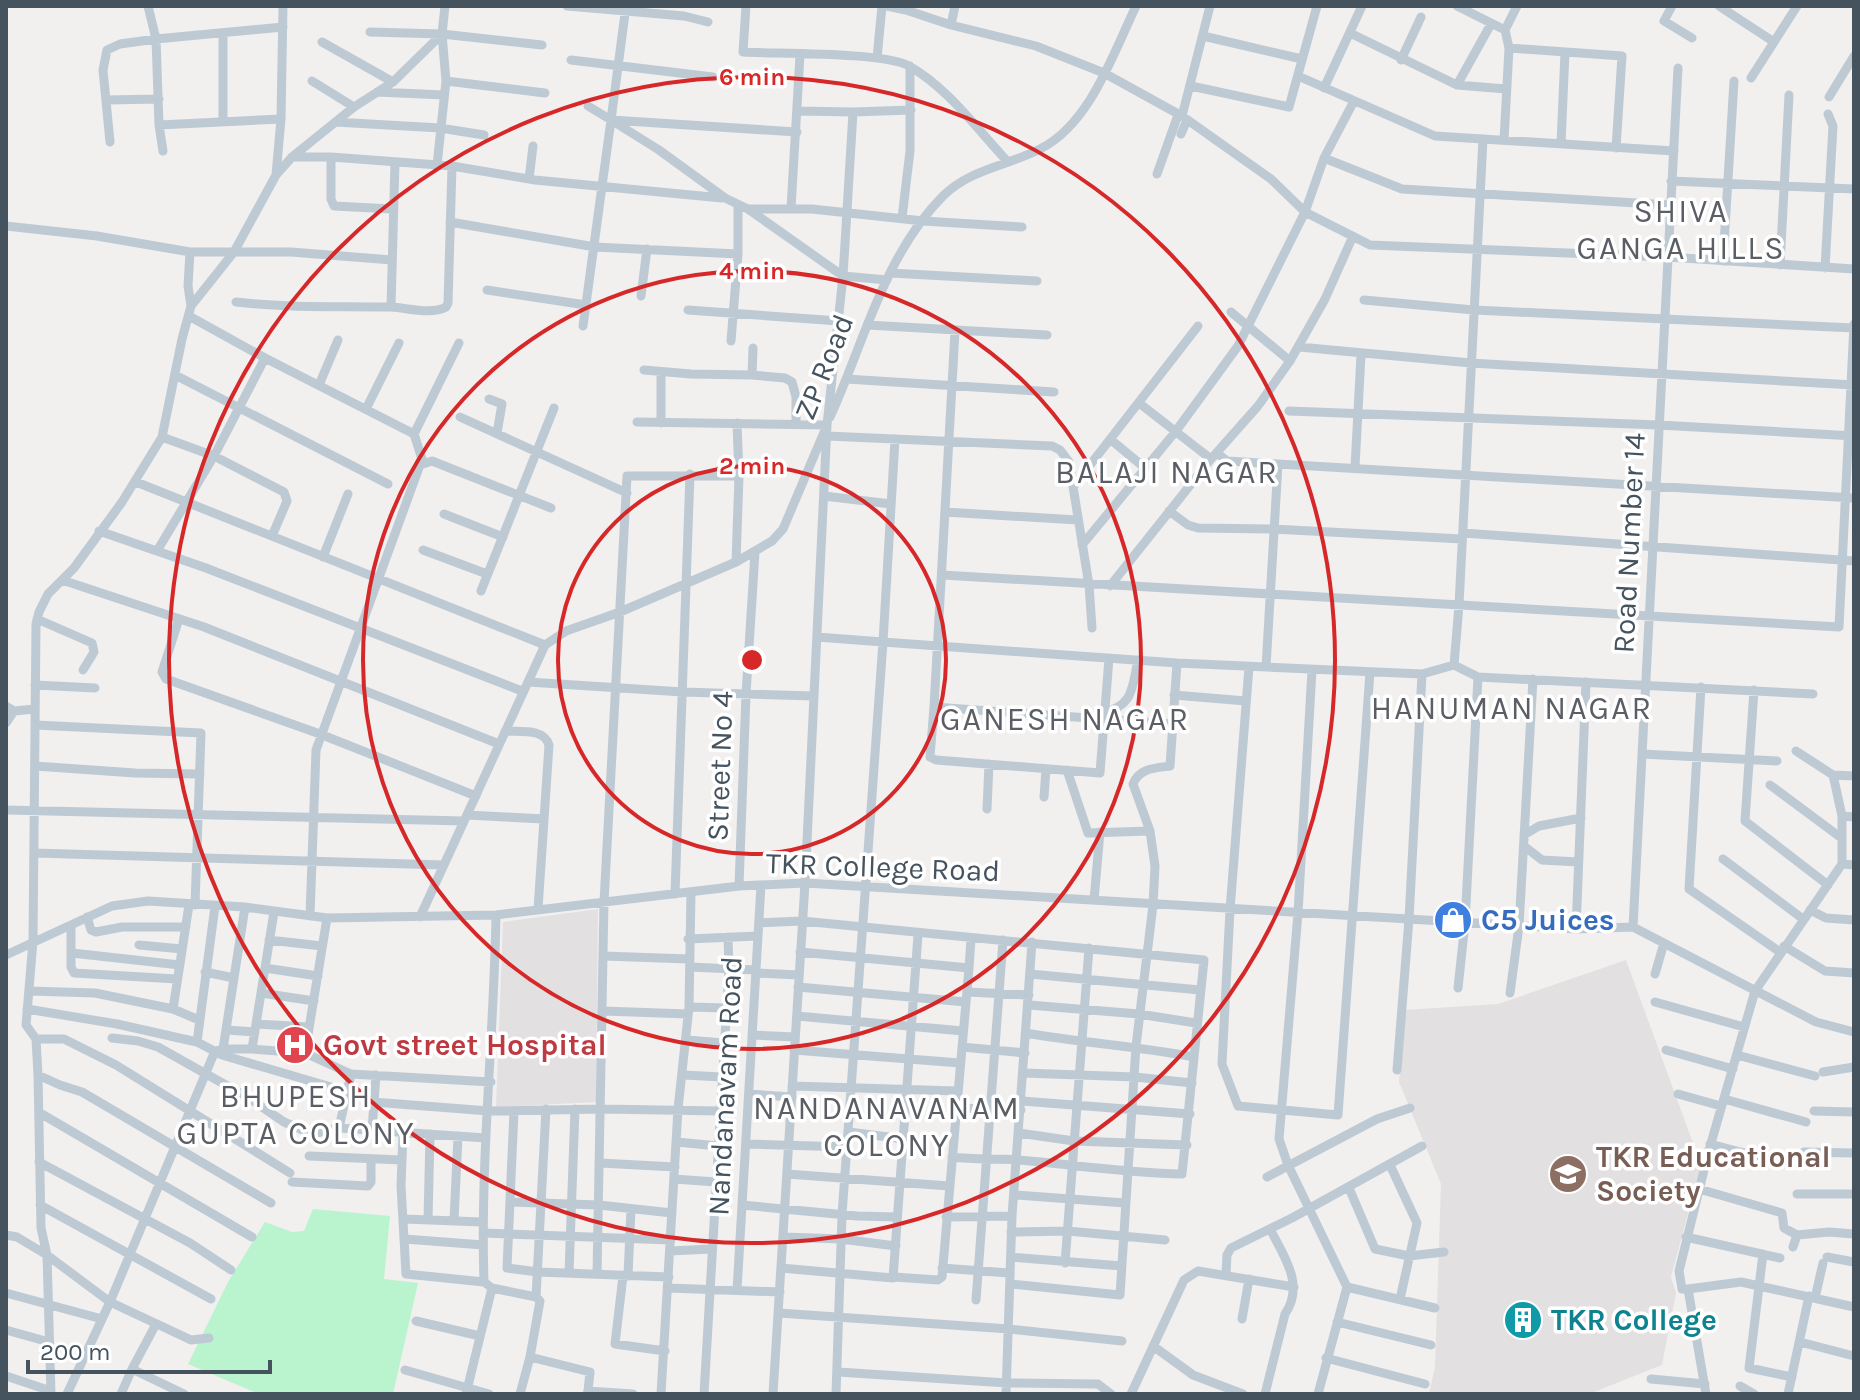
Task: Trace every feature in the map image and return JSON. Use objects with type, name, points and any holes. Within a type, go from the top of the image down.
[{"type":"street","points":[[148,6],[156,39],[163,151]]},
{"type":"street","points":[[276,175],[281,119],[283,6]]},
{"type":"street","points":[[437,165],[446,81],[442,34],[445,6]]},
{"type":"street","points":[[567,6],[626,9],[708,22]]},
{"type":"street","points":[[746,6],[743,52],[877,58],[910,66],[938,87],[1007,161]]},
{"type":"street","points":[[877,58],[884,6],[907,8],[951,25],[1036,46],[1104,73],[1182,117],[1271,179],[1305,212],[1370,245],[1667,257],[1854,269]]},
{"type":"street","points":[[951,25],[955,6]]},
{"type":"street","name":"ZP Road","points":[[545,645],[566,631],[620,612],[736,562],[772,541],[783,529],[889,276],[923,221],[940,198],[958,182],[1024,156],[1058,138],[1076,122],[1136,6]]},
{"type":"street","points":[[1157,174],[1182,117],[1210,6]]},
{"type":"street","points":[[1324,88],[1362,6]]},
{"type":"street","points":[[1457,6],[1505,30]]},
{"type":"street","points":[[1504,140],[1509,48],[1505,30],[1517,6]]},
{"type":"street","points":[[1672,6],[1664,21],[1692,38]]},
{"type":"street","points":[[1719,6],[1774,42]]},
{"type":"street","points":[[1751,78],[1797,6]]},
{"type":"street","points":[[1191,86],[1289,107],[1314,7]]},
{"type":"street","points":[[583,326],[626,9]]},
{"type":"street","points":[[1401,60],[1421,17]]},
{"type":"street","points":[[1457,85],[1491,24]]},
{"type":"street","points":[[110,142],[103,70],[107,50],[120,44],[156,39],[283,27]]},
{"type":"street","points":[[370,32],[442,34],[542,45]]},
{"type":"street","points":[[1350,33],[1457,85],[1506,89]]},
{"type":"street","points":[[223,34],[223,122]]},
{"type":"street","points":[[190,311],[234,252],[276,175],[292,157],[374,92],[393,82],[442,34]]},
{"type":"street","points":[[1203,36],[1302,59]]},
{"type":"street","points":[[322,42],[393,82]]},
{"type":"street","points":[[1509,48],[1622,56],[1616,148]]},
{"type":"street","points":[[1561,144],[1565,52]]},
{"type":"street","points":[[791,208],[800,55]]},
{"type":"street","points":[[1829,97],[1854,57]]},
{"type":"street","points":[[571,60],[713,77]]},
{"type":"street","points":[[902,218],[910,151],[910,66]]},
{"type":"street","name":"Road Number 14","points":[[1633,927],[1678,68]]},
{"type":"street","points":[[1298,76],[1435,136],[1674,151]]},
{"type":"street","points":[[312,81],[354,107]]},
{"type":"street","points":[[446,81],[545,93]]},
{"type":"street","points":[[1723,261],[1734,81]]},
{"type":"street","points":[[374,92],[444,95]]},
{"type":"street","points":[[1780,265],[1789,95]]},
{"type":"street","points":[[106,100],[159,99]]},
{"type":"street","points":[[1082,545],[1176,431],[1238,346],[1305,212],[1324,158],[1354,101]]},
{"type":"street","points":[[588,106],[659,150],[843,276],[1037,281]]},
{"type":"street","points":[[798,111],[911,110]]},
{"type":"street","points":[[773,1394],[805,883],[827,425],[843,276],[853,112]]},
{"type":"street","points":[[1825,268],[1833,126],[1828,114]]},
{"type":"street","points":[[1181,134],[1182,117]]},
{"type":"street","points":[[159,125],[281,119]]},
{"type":"street","points":[[611,120],[797,132]]},
{"type":"street","points":[[335,122],[440,128],[484,135]]},
{"type":"street","points":[[1454,665],[1483,139]]},
{"type":"street","points":[[529,179],[533,146]]},
{"type":"street","points":[[292,157],[452,166],[529,179],[725,198]]},
{"type":"street","points":[[331,157],[331,199],[334,206],[392,209]]},
{"type":"street","points":[[1324,158],[1402,189],[1670,205]]},
{"type":"street","points":[[391,307],[395,162]]},
{"type":"street","points":[[236,302],[285,307],[438,310],[446,307],[452,166]]},
{"type":"street","points":[[1671,181],[1854,189]]},
{"type":"street","points":[[743,207],[791,208],[1022,227]]},
{"type":"street","points":[[731,341],[743,207]]},
{"type":"street","points":[[450,222],[595,247],[738,254]]},
{"type":"street","points":[[6,226],[97,236],[190,252],[291,252],[392,260]]},
{"type":"street","points":[[1110,586],[1258,406],[1290,361],[1325,299],[1353,236]]},
{"type":"street","points":[[641,296],[647,249]]},
{"type":"street","points":[[6,1376],[51,1392],[47,1255],[40,1205],[36,1039],[26,1025],[33,941],[37,619],[48,594],[74,568],[136,482],[162,437],[190,311],[190,252]]},
{"type":"street","points":[[487,290],[586,305]]},
{"type":"street","points":[[942,575],[1839,627],[1842,560],[1850,498],[1854,327],[1474,310],[1364,300]]},
{"type":"street","points":[[688,310],[839,321]]},
{"type":"street","points":[[190,311],[265,358],[414,434]]},
{"type":"street","points":[[1231,312],[1290,361]]},
{"type":"street","points":[[867,325],[1047,335]]},
{"type":"street","points":[[1073,487],[1198,326]]},
{"type":"street","points":[[955,331],[930,757],[936,760],[1100,773],[1109,658]]},
{"type":"street","points":[[319,385],[338,340]]},
{"type":"street","points":[[366,409],[399,343]]},
{"type":"street","points":[[310,916],[316,750],[320,734],[423,462],[414,434],[459,343]]},
{"type":"street","points":[[1299,347],[1471,363],[1852,384]]},
{"type":"street","points":[[752,375],[753,348]]},
{"type":"street","points":[[1355,467],[1361,355]]},
{"type":"street","points":[[157,551],[214,456],[265,358]]},
{"type":"street","points":[[644,370],[785,378],[792,382],[796,397],[796,424]]},
{"type":"street","points":[[661,372],[661,423]]},
{"type":"street","points":[[175,375],[388,484]]},
{"type":"street","points":[[846,379],[1054,392]]},
{"type":"street","points":[[489,399],[502,404],[497,433]]},
{"type":"street","points":[[1139,403],[1176,431],[1227,461],[1850,498]]},
{"type":"street","points":[[481,591],[554,408]]},
{"type":"street","points":[[1289,411],[1659,425],[1851,436]]},
{"type":"street","points":[[460,417],[627,493]]},
{"type":"street","points":[[637,422],[827,425]]},
{"type":"street","points":[[736,562],[737,423]]},
{"type":"street","points":[[827,436],[1052,446],[1060,450],[1069,462],[1089,585],[1092,628]]},
{"type":"street","points":[[162,437],[214,456],[284,492],[287,501],[272,536]]},
{"type":"street","points":[[836,1394],[842,1215],[867,887],[895,439]]},
{"type":"street","points":[[1110,439],[1145,468]]},
{"type":"street","points":[[423,462],[432,461],[551,508]]},
{"type":"street","points":[[1266,667],[1278,464]]},
{"type":"street","points":[[675,894],[690,474]]},
{"type":"street","points":[[597,1274],[604,902],[627,476],[739,476]]},
{"type":"street","points":[[136,482],[545,645],[420,917]]},
{"type":"street","points":[[323,557],[348,494]]},
{"type":"street","points":[[824,496],[891,504]]},
{"type":"street","points":[[1169,511],[1188,525],[1198,528],[1462,536],[1854,561]]},
{"type":"street","points":[[945,512],[1078,520]]},
{"type":"street","points":[[444,514],[503,537]]},
{"type":"street","points":[[99,531],[525,686],[814,696]]},
{"type":"street","points":[[423,550],[487,574]]},
{"type":"street","name":"Street No 4","points":[[739,886],[755,552]]},
{"type":"street","points":[[62,580],[179,619],[499,744]]},
{"type":"street","points":[[37,619],[92,643],[94,652],[83,670]]},
{"type":"street","points":[[179,619],[162,672],[166,679],[320,734],[476,796]]},
{"type":"street","points":[[817,637],[1312,670],[1422,674],[1454,665],[1478,677],[1813,694]]},
{"type":"street","points":[[1103,716],[1120,709],[1127,702],[1138,660]]},
{"type":"street","points":[[1010,1284],[1120,1295],[1136,1046],[1155,866],[1150,831],[1133,784],[1136,776],[1148,768],[1170,766],[1177,663]]},
{"type":"street","points":[[1249,667],[1230,910],[1222,1064],[1238,1106],[1338,1115],[1370,672]]},
{"type":"street","points":[[1312,670],[1298,913],[1279,1139],[1288,1165],[1347,1287],[1326,1358],[1321,1393]]},
{"type":"street","points":[[1397,1070],[1409,919],[1422,674]]},
{"type":"street","points":[[1458,988],[1465,923],[1478,677]]},
{"type":"street","points":[[1510,993],[1519,926],[1533,679]]},
{"type":"street","points":[[1576,929],[1586,682]]},
{"type":"street","points":[[35,685],[95,688]]},
{"type":"street","points":[[1701,687],[1689,889],[1782,949],[1825,971],[1854,973]]},
{"type":"street","points":[[1754,690],[1745,821],[1828,885]]},
{"type":"street","points":[[1174,695],[1246,701]]},
{"type":"street","points":[[934,707],[1103,716],[1172,724]]},
{"type":"street","points":[[6,723],[10,709],[35,709]]},
{"type":"street","points":[[35,725],[201,733],[192,905],[173,1009]]},
{"type":"street","points":[[505,731],[541,733],[549,745],[538,909]]},
{"type":"street","points":[[1796,751],[1833,775],[1854,776]]},
{"type":"street","points":[[1642,754],[1777,761]]},
{"type":"street","points":[[987,809],[989,764]]},
{"type":"street","points":[[35,766],[200,774]]},
{"type":"street","points":[[1044,797],[1046,769]]},
{"type":"street","points":[[1067,770],[1088,833],[1150,831]]},
{"type":"street","points":[[1833,775],[1842,816],[1842,864],[1755,991],[1710,1144],[1679,1271],[1682,1289],[1741,1282],[1854,1304]]},
{"type":"street","points":[[1770,785],[1840,837]]},
{"type":"street","points":[[6,810],[315,818],[544,819]]},
{"type":"street","points":[[1842,816],[1854,817]]},
{"type":"street","points":[[1524,835],[1539,826],[1581,818]]},
{"type":"street","points":[[1094,900],[1100,832]]},
{"type":"street","points":[[1524,846],[1542,860],[1578,862]]},
{"type":"street","points":[[34,853],[444,865]]},
{"type":"street","points":[[1723,859],[1803,919]]},
{"type":"street","points":[[1842,864],[1854,865]]},
{"type":"street","name":"TKR College Road","points":[[6,955],[112,906],[148,901],[245,907],[327,918],[496,915],[739,886],[805,883],[1519,926],[1576,929],[1633,927],[1816,1022],[1854,1032]]},
{"type":"street","name":"Nandanavam Road","points":[[737,1290],[761,885]]},
{"type":"street","points":[[661,1394],[678,1109],[687,1040],[691,892]]},
{"type":"street","points":[[197,1042],[215,906]]},
{"type":"street","points":[[67,1394],[227,1030],[245,907]]},
{"type":"street","points":[[1810,910],[1826,918],[1854,920]]},
{"type":"street","points":[[252,1049],[274,912]]},
{"type":"street","points":[[466,1391],[480,1336],[488,1285],[483,1228],[496,915]]},
{"type":"street","points":[[87,917],[91,930],[96,932],[122,927],[186,927]]},
{"type":"street","points":[[305,1053],[327,918]]},
{"type":"street","points":[[759,923],[802,921],[918,935],[1032,942],[1204,960],[1182,1174],[1130,1173],[1016,1160],[986,1161],[952,1157]]},
{"type":"street","points":[[71,926],[71,970],[76,973],[177,979]]},
{"type":"street","points":[[894,1277],[918,935]]},
{"type":"street","points":[[688,939],[758,936]]},
{"type":"street","points":[[704,1394],[729,968],[728,937]]},
{"type":"street","points":[[781,1268],[938,1280],[942,1277],[971,939]]},
{"type":"street","points":[[269,940],[322,946]]},
{"type":"street","points":[[976,1300],[1003,940]]},
{"type":"street","points":[[1006,1394],[1011,1232],[1032,942]]},
{"type":"street","points":[[1655,974],[1664,943]]},
{"type":"street","points":[[139,945],[182,949]]},
{"type":"street","points":[[1065,1263],[1089,948]]},
{"type":"street","points":[[800,952],[969,968]]},
{"type":"street","points":[[72,953],[180,965]]},
{"type":"street","points":[[603,956],[799,975]]},
{"type":"street","points":[[265,968],[318,976]]},
{"type":"street","points":[[205,972],[234,978]]},
{"type":"street","points":[[1030,974],[1200,990]]},
{"type":"street","points":[[798,987],[913,996],[999,994],[1084,1011],[1139,1014],[1196,1023]]},
{"type":"street","points":[[30,991],[95,993],[173,1009],[199,1020]]},
{"type":"street","points":[[261,993],[314,1001]]},
{"type":"street","points":[[1655,1002],[1744,1027]]},
{"type":"street","points":[[603,1011],[726,1008]]},
{"type":"street","points":[[27,1009],[117,1024],[219,1050],[305,1053],[351,1074],[491,1082]]},
{"type":"street","points":[[797,1016],[963,1031]]},
{"type":"street","points":[[227,1030],[309,1027]]},
{"type":"street","points":[[1026,1033],[1082,1043],[1136,1046],[1194,1057]]},
{"type":"street","points":[[752,1035],[795,1037]]},
{"type":"street","points":[[112,1038],[158,1047],[302,1132],[312,1134],[339,1128],[486,1138]]},
{"type":"street","points":[[36,1039],[64,1039],[116,1065],[190,1109],[291,1177],[368,1186],[371,1182],[371,1160]]},
{"type":"street","points":[[687,1040],[724,1043]]},
{"type":"street","points":[[962,1047],[1025,1053]]},
{"type":"street","points":[[219,1050],[222,1055],[348,1092]]},
{"type":"street","points":[[794,1050],[960,1063]]},
{"type":"street","points":[[1666,1050],[1733,1069]]},
{"type":"street","points":[[1737,1055],[1819,1074],[1854,1067]]},
{"type":"street","points":[[1024,1073],[1135,1077],[1192,1083]]},
{"type":"street","points":[[339,1128],[351,1074]]},
{"type":"street","points":[[38,1075],[82,1092],[271,1203]]},
{"type":"street","points":[[372,1130],[376,1075]]},
{"type":"street","points":[[684,1075],[722,1077]]},
{"type":"street","points":[[792,1086],[958,1091]]},
{"type":"street","points":[[749,1094],[792,1097]]},
{"type":"street","points":[[1678,1094],[1806,1122]]},
{"type":"street","points":[[373,1102],[489,1111],[720,1111]]},
{"type":"street","points":[[956,1108],[1078,1103],[1190,1114]]},
{"type":"street","points":[[1267,1177],[1377,1119],[1410,1108]]},
{"type":"street","points":[[520,1394],[541,1307],[536,1297],[546,1109]]},
{"type":"street","points":[[569,1273],[575,1109]]},
{"type":"street","points":[[514,1111],[507,1268],[669,1277]]},
{"type":"street","points":[[1814,1111],[1854,1112]]},
{"type":"street","points":[[40,1113],[252,1237]]},
{"type":"street","points":[[849,1132],[904,1139]]},
{"type":"street","points":[[403,1133],[406,1274],[488,1285],[536,1297]]},
{"type":"street","points":[[1019,1133],[1074,1141],[1187,1145]]},
{"type":"street","points":[[428,1220],[430,1134]]},
{"type":"street","points":[[454,1220],[458,1136]]},
{"type":"street","points":[[677,1142],[718,1146]]},
{"type":"street","points":[[746,1144],[848,1147]]},
{"type":"street","points":[[1710,1144],[1790,1165]]},
{"type":"street","points":[[1226,1275],[1227,1255],[1231,1248],[1349,1188],[1422,1146]]},
{"type":"street","points":[[1804,1152],[1854,1153]]},
{"type":"street","points":[[309,1156],[402,1160]]},
{"type":"street","points":[[39,1162],[231,1270]]},
{"type":"street","points":[[600,1163],[675,1167]]},
{"type":"street","points":[[1390,1165],[1417,1223],[1400,1299]]},
{"type":"street","points":[[787,1174],[949,1186]]},
{"type":"street","points":[[674,1179],[716,1182]]},
{"type":"street","points":[[1349,1188],[1375,1249],[1409,1256],[1444,1252]]},
{"type":"street","points":[[1699,1189],[1782,1213],[1784,1228],[1797,1235],[1829,1232],[1854,1234]]},
{"type":"street","points":[[1797,1194],[1854,1194]]},
{"type":"street","points":[[1015,1195],[1125,1203]]},
{"type":"street","points":[[510,1202],[599,1205],[672,1213]]},
{"type":"street","points":[[40,1205],[211,1299]]},
{"type":"street","points":[[742,1205],[897,1217]]},
{"type":"street","points":[[631,1209],[615,1344],[665,1351]]},
{"type":"street","points":[[946,1217],[1012,1216]]},
{"type":"street","points":[[404,1219],[454,1220],[509,1233],[629,1239],[711,1249]]},
{"type":"street","points":[[1265,1394],[1294,1287],[1286,1261],[1270,1229]]},
{"type":"street","points":[[1011,1232],[1068,1231],[1165,1240]]},
{"type":"street","points":[[6,1235],[17,1237],[47,1255],[110,1302],[191,1340],[209,1338]]},
{"type":"street","points":[[1793,1247],[1797,1235]]},
{"type":"street","points":[[783,1237],[841,1239],[896,1246]]},
{"type":"street","points":[[1686,1237],[1780,1258]]},
{"type":"street","points":[[405,1239],[483,1245]]},
{"type":"street","points":[[1763,1254],[1749,1368],[1792,1377]]},
{"type":"street","points":[[1011,1257],[1122,1266]]},
{"type":"street","points":[[1788,1394],[1812,1297],[1825,1260],[1854,1262]]},
{"type":"street","points":[[942,1268],[1009,1273]]},
{"type":"street","points":[[1131,1394],[1184,1280],[1198,1271],[1294,1287]]},
{"type":"street","points":[[1242,1319],[1249,1279]]},
{"type":"street","points":[[1347,1287],[1435,1308]]},
{"type":"street","points":[[668,1288],[780,1292]]},
{"type":"street","points":[[1651,1379],[1706,1389],[1688,1289]]},
{"type":"street","points":[[6,1293],[102,1319]]},
{"type":"street","points":[[779,1313],[1009,1329],[1122,1341]]},
{"type":"street","points":[[416,1321],[480,1336]]},
{"type":"street","points":[[1337,1322],[1431,1345]]},
{"type":"street","points":[[121,1394],[156,1324]]},
{"type":"street","points":[[6,1330],[49,1342]]},
{"type":"street","points":[[1800,1342],[1854,1356]]},
{"type":"street","points":[[1153,1346],[1193,1375],[1243,1394]]},
{"type":"street","points":[[530,1357],[590,1372],[588,1392],[633,1394]]},
{"type":"street","points":[[1326,1358],[1425,1384]]},
{"type":"street","points":[[132,1369],[184,1394]]},
{"type":"street","points":[[405,1370],[466,1391],[489,1394]]},
{"type":"street","points":[[838,1372],[1007,1383],[1098,1384],[1111,1394]]},
{"type":"street","points":[[1740,1386],[1754,1394]]},
{"type":"shaded area","points":[[598,909],[596,1102],[496,1107],[503,922]]},
{"type":"shaded area","name":"TKR Educational Society","points":[[1626,960],[1701,1165],[1671,1277],[1676,1293],[1662,1365],[1589,1394],[1429,1394],[1435,1366],[1441,1184],[1399,1082],[1403,1010],[1498,1004]]},
{"type":"green space","points":[[313,1209],[390,1216],[384,1279],[418,1283],[393,1394],[259,1394],[188,1364],[228,1282],[265,1222],[292,1232],[304,1231]]},
{"type":"place","name":"C5 Juices","points":[[1453,920]]},
{"type":"place","name":"Govt street Hospital","points":[[295,1045]]},
{"type":"place","name":"TKR Educational Society","points":[[1568,1174]]},
{"type":"place","name":"TKR College","points":[[1523,1320]]},
{"type":"district","name":"SHIVA GANGA HILLS","points":[[1681,230]]},
{"type":"district","name":"BALAJI NAGAR","points":[[1167,472]]},
{"type":"district","name":"HANUMAN NAGAR","points":[[1512,708]]},
{"type":"district","name":"GANESH NAGAR","points":[[1065,719]]},
{"type":"district","name":"BHUPESH GUPTA COLONY","points":[[296,1114]]},
{"type":"district","name":"NANDANAVANAM COLONY","points":[[887,1126]]}]
